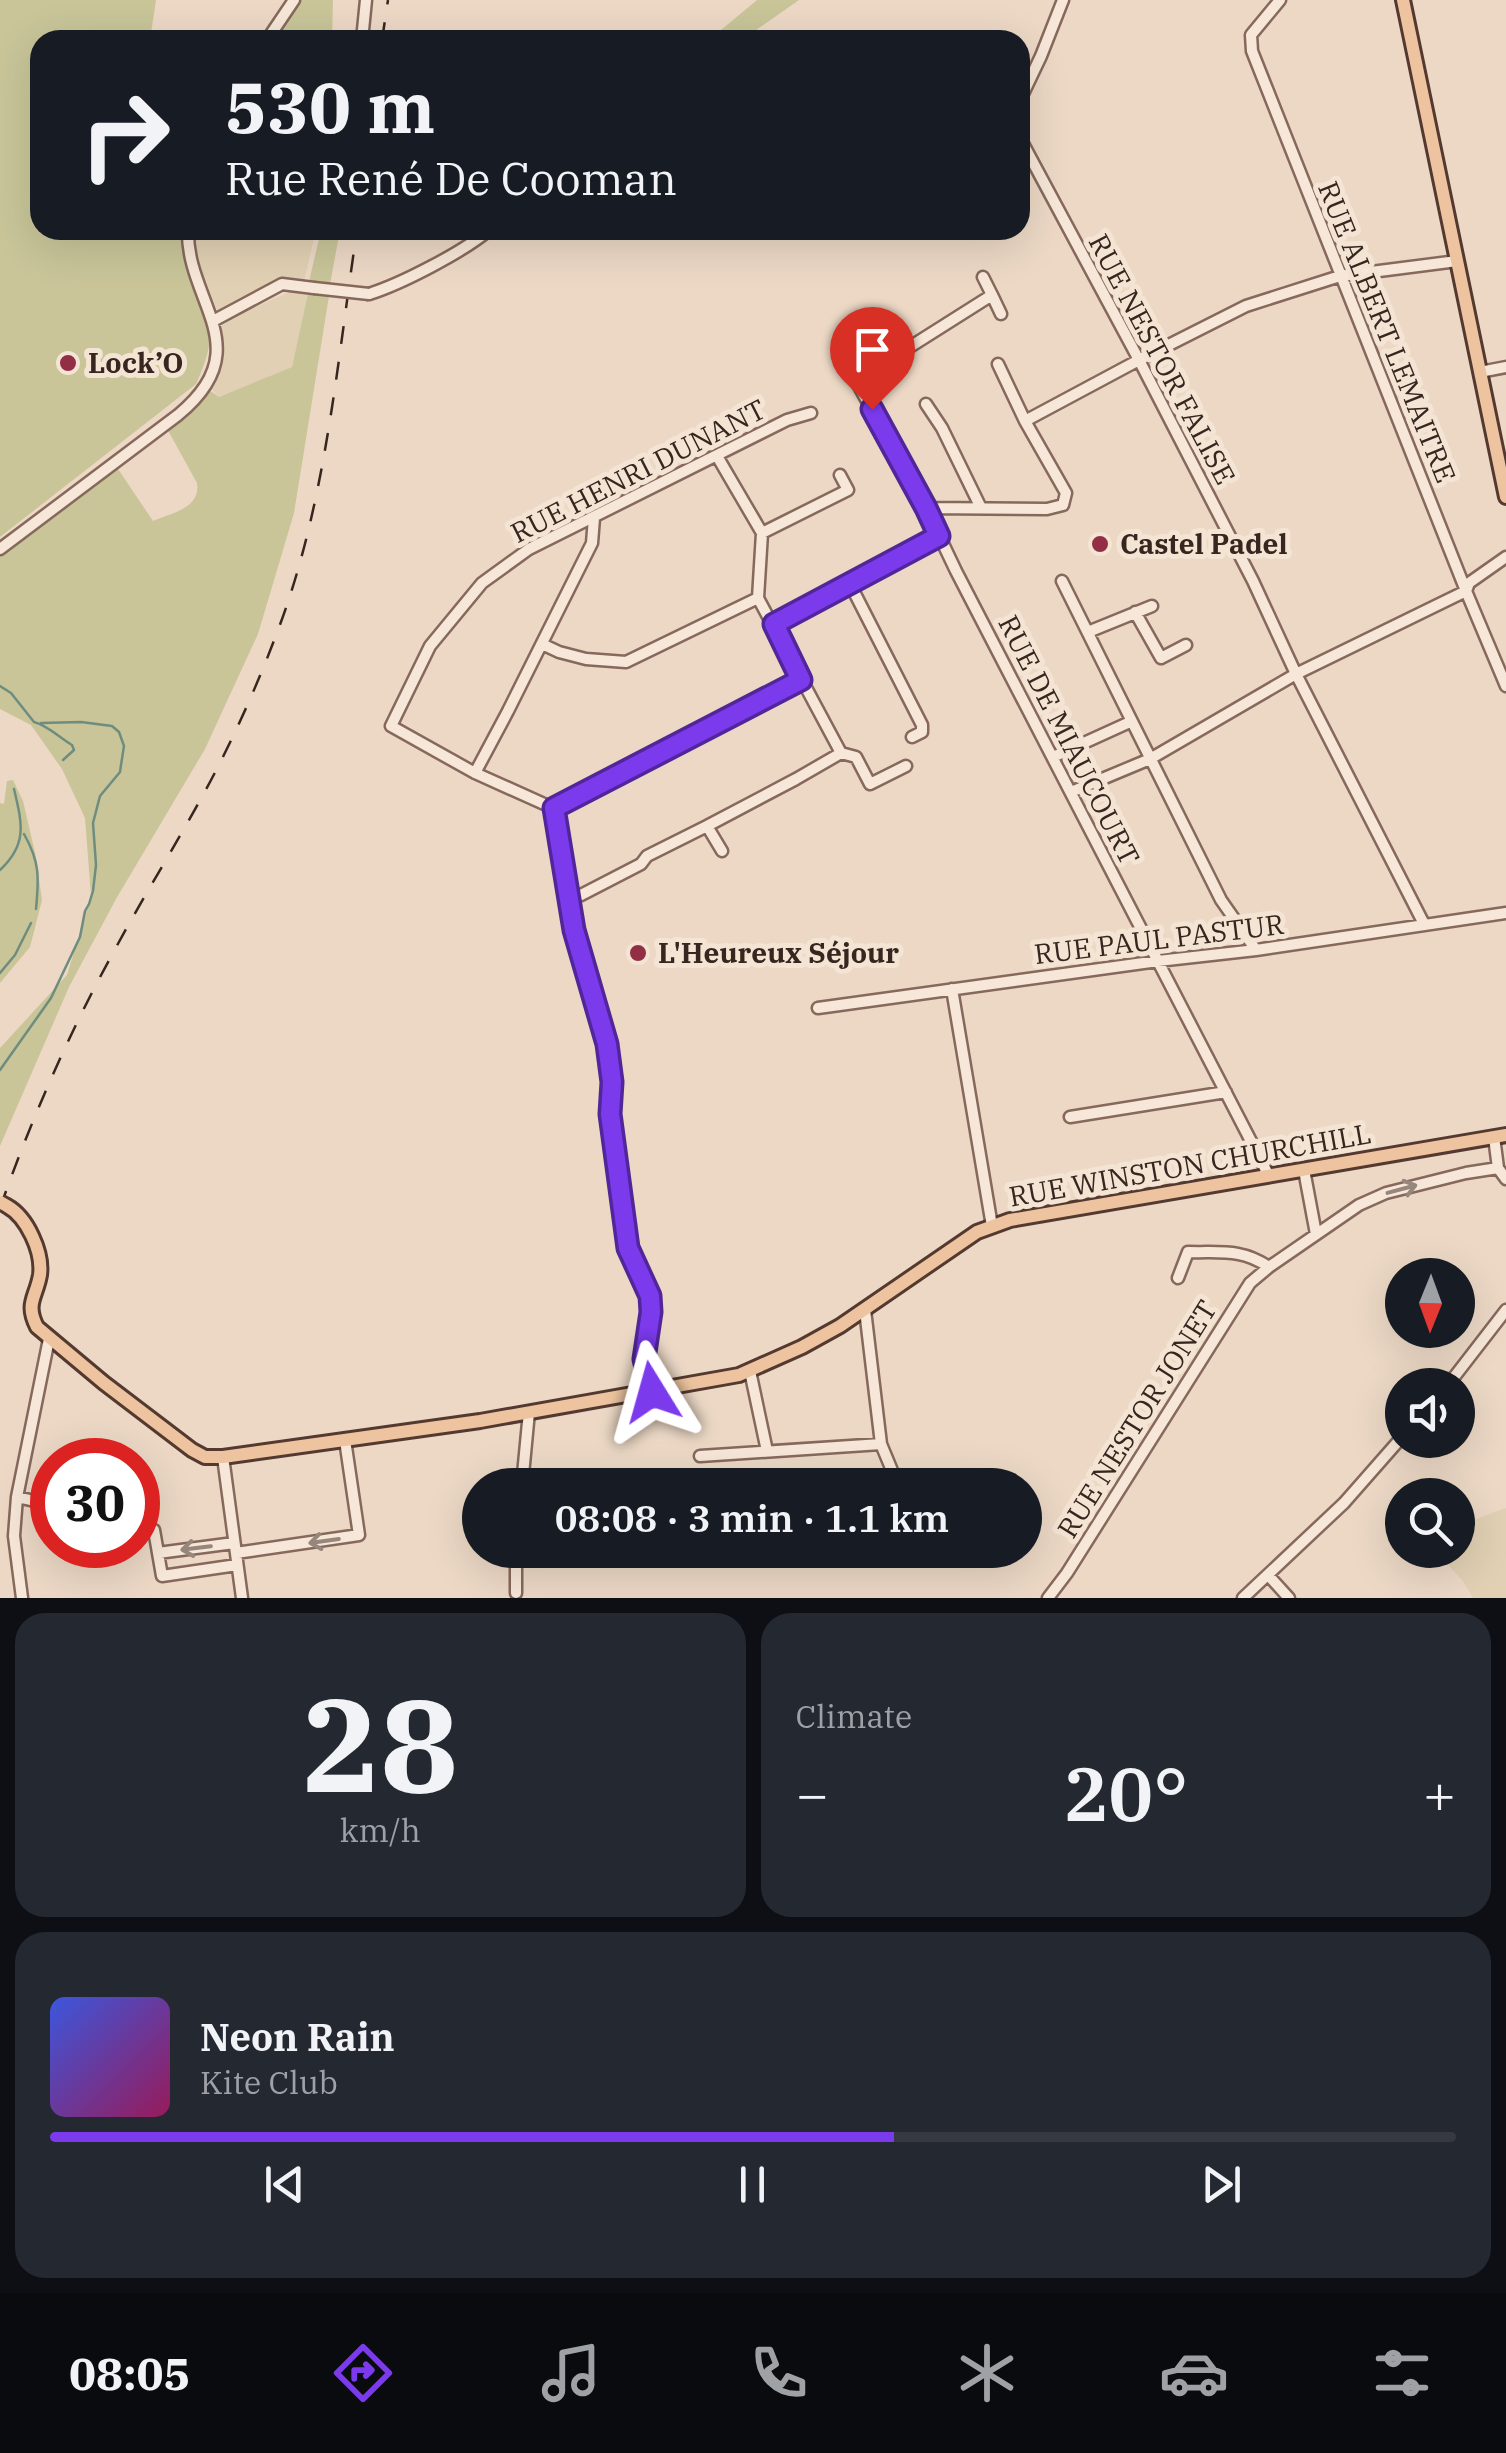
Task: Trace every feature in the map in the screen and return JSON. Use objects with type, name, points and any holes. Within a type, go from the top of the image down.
[{"type":"main road","points":[[1402,0],[1506,497]]},
{"type":"main road","name":"RUE WINSTON CHURCHILL","points":[[222,1457],[714,1381],[750,1371],[802,1347],[992,1226],[1500,1136]]},
{"type":"main road","points":[[4,1204],[22,1217],[40,1262],[30,1304],[37,1328],[192,1450],[222,1457]]},
{"type":"street","points":[[273,30],[294,0]]},
{"type":"street","points":[[363,30],[366,0]]},
{"type":"street","points":[[1030,79],[1063,0]]},
{"type":"street","name":"RUE ALBERT LEMAITRE","points":[[1280,0],[1251,36],[1252,51],[1506,686]]},
{"type":"street","name":"RUE NESTOR FALISE","points":[[1030,157],[1253,581],[1296,674],[1424,924]]},
{"type":"street","points":[[0,549],[193,403],[207,384],[217,340],[188,240]]},
{"type":"street","points":[[213,321],[282,284],[369,294],[386,289],[477,240]]},
{"type":"street","points":[[1025,421],[1246,306],[1340,276],[1458,261]]},
{"type":"street","points":[[983,278],[1002,314]]},
{"type":"street","name":"RUE DE MIAUCOURT","points":[[992,296],[856,381],[926,508],[1268,1176]]},
{"type":"street","points":[[926,508],[1047,508],[1062,504],[1066,492],[998,364]]},
{"type":"street","points":[[1480,372],[1506,367]]},
{"type":"street","points":[[926,404],[981,508]]},
{"type":"street","name":"RUE HENRI DUNANT","points":[[475,773],[392,726],[430,646],[482,583],[529,549],[787,420],[811,413]]},
{"type":"street","points":[[717,456],[762,533],[758,598],[841,753]]},
{"type":"street","points":[[762,533],[848,490],[840,475]]},
{"type":"street","points":[[554,808],[475,773],[592,543],[594,518]]},
{"type":"street","points":[[774,624],[939,536]]},
{"type":"street","points":[[1071,792],[1150,759],[1296,674],[1466,591],[1470,583],[1506,556]]},
{"type":"street","points":[[1062,581],[1221,900],[1256,950]]},
{"type":"street","points":[[850,584],[922,725],[922,732],[912,737]]},
{"type":"street","points":[[542,644],[583,658],[626,662],[758,598]]},
{"type":"street","points":[[1088,632],[1152,606]]},
{"type":"street","points":[[1135,612],[1161,658],[1186,645]]},
{"type":"street","points":[[554,808],[801,680]]},
{"type":"street","points":[[1053,757],[1130,722]]},
{"type":"street","points":[[568,899],[640,864],[648,856],[841,753],[856,757],[870,784],[906,766]]},
{"type":"street","points":[[554,808],[568,899],[607,1044],[612,1082],[610,1114],[628,1248],[650,1296],[644,1359],[652,1392]]},
{"type":"street","points":[[706,826],[722,851]]},
{"type":"street","name":"RUE PAUL PASTUR","points":[[818,1008],[1506,914]]},
{"type":"street","points":[[952,989],[992,1226]]},
{"type":"street","points":[[1070,1117],[1226,1092]]},
{"type":"street","points":[[1500,1136],[1498,1168],[1506,1179]]},
{"type":"street","name":"RUE NESTOR JONET","points":[[1048,1598],[1250,1283],[1268,1266],[1359,1205],[1386,1193],[1498,1168]]},
{"type":"street","points":[[1304,1170],[1316,1234]]},
{"type":"street","name":"RUE NESTOR JONET","points":[[1178,1278],[1188,1252],[1233,1251],[1268,1266]]},
{"type":"street","points":[[865,1310],[880,1444],[891,1468]]},
{"type":"street","points":[[1461,1368],[1506,1310]]},
{"type":"street","points":[[22,1598],[14,1536],[17,1497],[49,1338]]},
{"type":"street","points":[[750,1371],[767,1451]]},
{"type":"street","points":[[524,1468],[529,1412]]},
{"type":"street","points":[[160,1564],[162,1576],[236,1554],[359,1535],[345,1440]]},
{"type":"street","points":[[700,1456],[880,1444]]},
{"type":"street","points":[[222,1457],[242,1598]]},
{"type":"street","points":[[1243,1598],[1344,1504],[1385,1457]]},
{"type":"street","points":[[17,1497],[30,1500]]},
{"type":"street","points":[[160,1553],[236,1554]]},
{"type":"street","points":[[516,1568],[516,1593]]},
{"type":"street","points":[[1268,1575],[1290,1598]]},
{"type":"shaded area","points":[[0,0],[156,0],[152,30],[30,30],[30,240],[185,240],[208,314],[208,351],[196,384],[0,537]]},
{"type":"shaded area","points":[[296,0],[333,0],[332,30],[275,30]]},
{"type":"shaded area","points":[[757,0],[799,0],[756,30],[721,30]]},
{"type":"shaded area","points":[[195,240],[314,240],[303,285],[308,293],[292,367],[219,397],[207,384],[222,322],[301,287],[281,280],[233,310],[218,312],[196,256]]},
{"type":"shaded area","points":[[319,240],[338,240],[329,290],[308,286]]},
{"type":"shaded area","points":[[308,293],[329,296],[294,513],[258,634],[205,749],[69,987],[0,1146],[0,1048],[67,975],[91,896],[85,818],[62,769],[31,725],[0,709],[0,553],[114,463],[153,521],[190,504],[197,483],[165,425],[206,388],[219,397],[292,367]]},
{"type":"shaded area","points":[[13,780],[23,801],[42,900],[30,947],[0,983],[0,803],[4,804],[7,781]]},
{"type":"shaded area","points":[[1506,1508],[1506,1598],[1473,1598],[1451,1568],[1475,1568],[1475,1520]]},
{"type":"waterway","points":[[0,686],[11,693],[34,722],[72,745],[74,750],[63,760]]},
{"type":"waterway","points":[[0,1070],[51,998],[80,937],[96,865],[93,823],[100,796],[120,772],[124,746],[112,726],[41,723]]},
{"type":"waterway","points":[[0,870],[19,842],[14,789]]},
{"type":"waterway","points":[[24,834],[37,870],[36,909]]},
{"type":"waterway","points":[[0,973],[15,955],[31,923]]},
{"type":"railway","points":[[384,30],[388,0]]},
{"type":"railway","points":[[0,1208],[81,1015],[220,763],[278,630],[319,483],[356,240]]},
{"type":"place","name":"Lock’O","points":[[68,363]]},
{"type":"place","name":"Castel Padel","points":[[1100,544]]},
{"type":"place","name":"L'Heureux Séjour","points":[[638,953]]},
{"type":"route","points":[[652,1392],[644,1359],[650,1296],[628,1248],[610,1114],[612,1082],[607,1044],[574,930],[554,808],[801,680],[774,624],[939,536],[872,409]]}]
